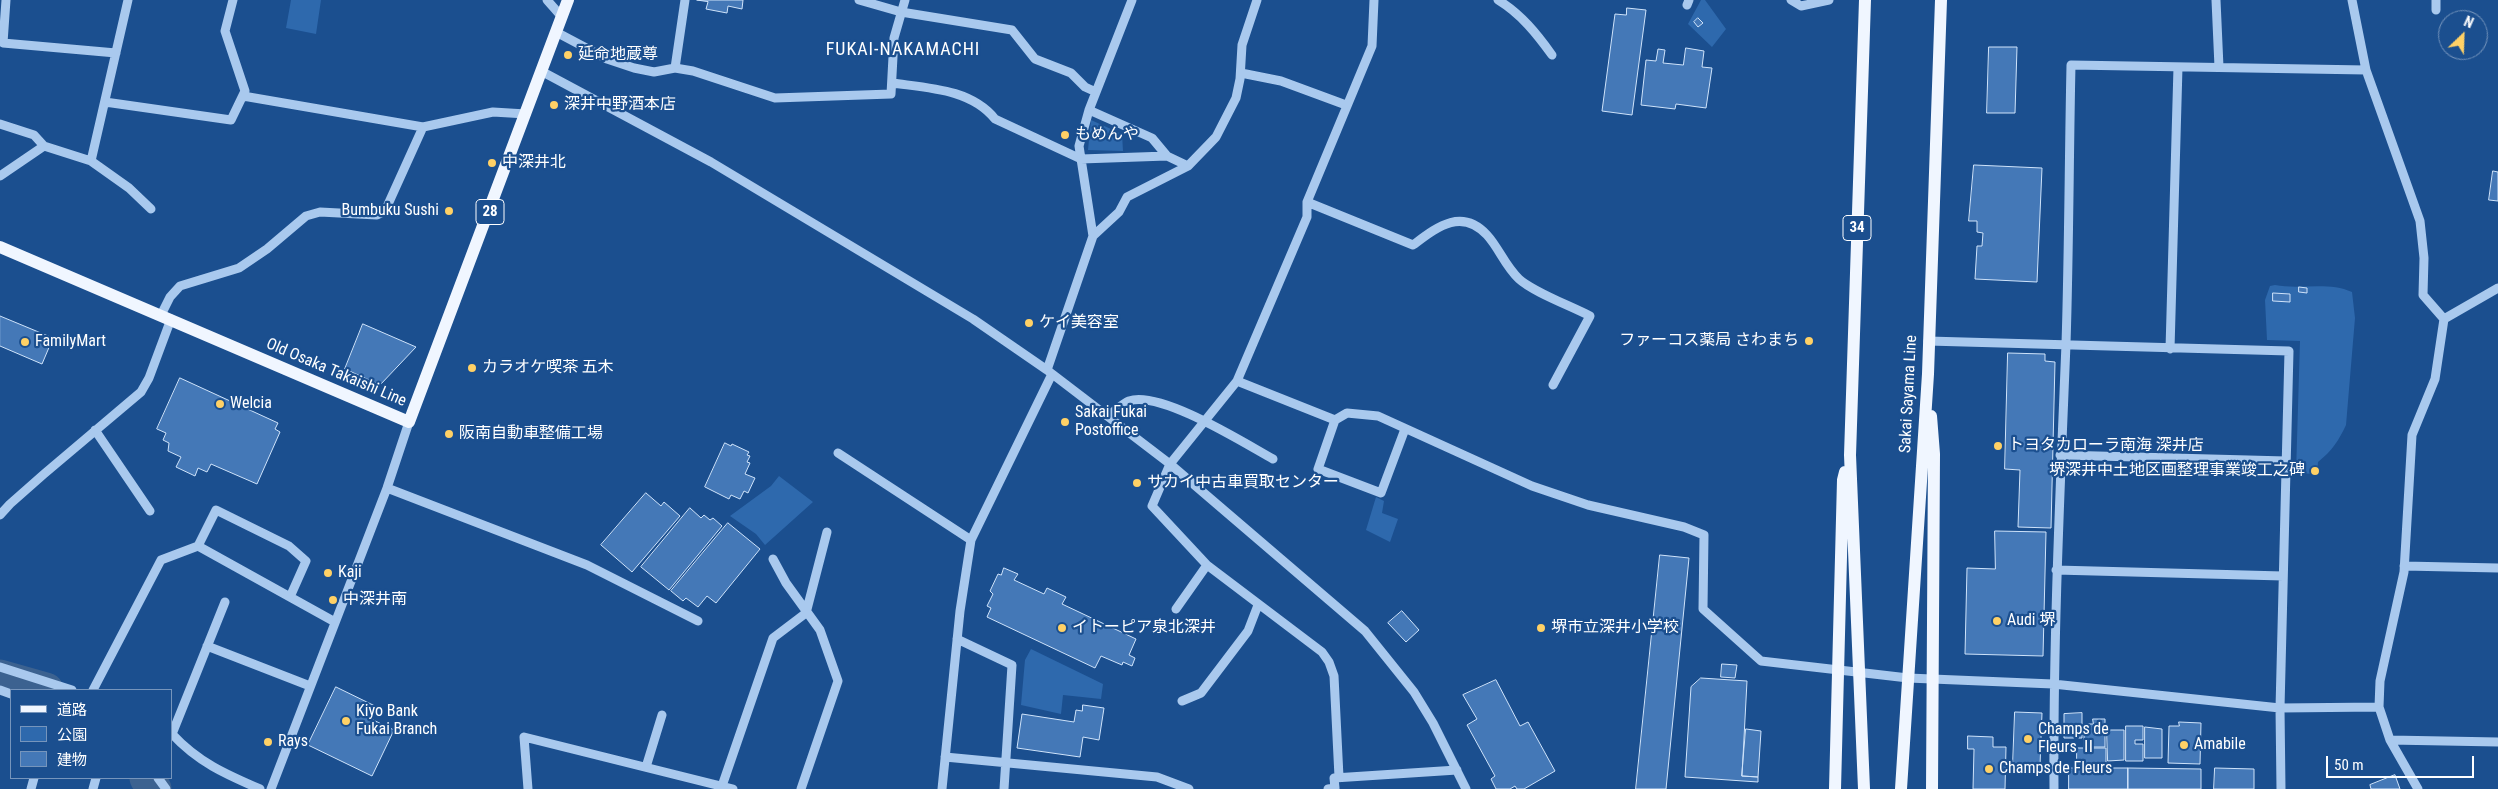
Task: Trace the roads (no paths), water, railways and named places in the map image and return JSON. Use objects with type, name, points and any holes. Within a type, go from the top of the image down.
[{"type":"main road","name":"Old Osaka Takaishi Line","points":[[0,247],[409,422],[568,0]]},
{"type":"main road","name":"34","points":[[1864,789],[1850,455],[1865,0]]},
{"type":"main road","name":"Sakai Sayama Line","points":[[1901,789],[1928,374],[1941,0]]},
{"type":"main road","points":[[1928,374],[1934,454],[1932,789]]},
{"type":"main road","points":[[1835,789],[1843,480],[1850,455]]},
{"type":"street","points":[[6,0],[3,43],[116,53]]},
{"type":"street","points":[[91,161],[128,0]]},
{"type":"street","points":[[105,102],[231,120],[246,91],[225,31],[233,0]]},
{"type":"street","points":[[547,0],[562,17]]},
{"type":"street","points":[[675,68],[685,0]]},
{"type":"street","points":[[859,0],[901,12],[1012,30],[1036,59],[1070,73],[1085,87],[1096,92]]},
{"type":"street","points":[[556,32],[607,59],[634,68],[654,72],[675,68],[692,71],[774,98],[891,94],[894,38],[905,0]]},
{"type":"street","points":[[942,789],[957,639],[972,540],[1049,372],[1093,236],[1079,146],[1088,110],[1132,0]]},
{"type":"street","points":[[1093,236],[1119,212],[1127,198],[1188,166],[1216,137],[1236,98],[1241,74],[1242,45],[1258,0]]},
{"type":"street","points":[[1339,777],[1334,676],[1329,662],[1322,652],[1207,565],[1152,506],[1170,464],[1237,381],[1307,217],[1307,202],[1372,46],[1374,0]]},
{"type":"street","points":[[1498,0],[1511,8],[1533,29],[1552,55]]},
{"type":"street","points":[[1791,0],[1801,6],[1829,0]]},
{"type":"street","points":[[2216,0],[2219,67]]},
{"type":"street","points":[[2352,0],[2366,70],[2420,221],[2424,258],[2423,295],[2444,319]]},
{"type":"street","points":[[2436,0],[2436,10]]},
{"type":"street","points":[[2054,789],[2053,684],[2060,455],[2066,344],[2071,65],[2366,70]]},
{"type":"street","points":[[2170,349],[2178,67]]},
{"type":"street","points":[[542,71],[711,162],[974,319],[1049,372],[1170,464],[1365,631],[1414,692],[1466,789]]},
{"type":"street","points":[[1241,74],[1290,84],[1346,106]]},
{"type":"street","points":[[892,83],[941,89],[959,95],[985,107],[995,119],[1081,159],[1167,156]]},
{"type":"street","points":[[243,96],[422,127],[493,112],[526,114]]},
{"type":"street","points":[[1088,110],[1152,138],[1167,156],[1188,166]]},
{"type":"street","points":[[0,124],[34,135],[44,146],[91,161],[129,188],[151,209]]},
{"type":"street","points":[[0,515],[10,504],[141,392],[149,378],[170,297],[180,286],[239,268],[267,249],[306,216],[320,212],[377,215],[385,211],[422,127]]},
{"type":"street","points":[[0,176],[44,146]]},
{"type":"street","points":[[1307,202],[1413,245],[1440,225],[1458,221],[1474,225],[1487,234],[1519,279],[1590,316],[1553,385]]},
{"type":"street","points":[[2444,319],[2498,288]]},
{"type":"street","points":[[2418,789],[2390,740],[2379,707],[2380,681],[2404,566],[2412,436],[2434,379],[2444,319]]},
{"type":"street","points":[[1928,341],[2289,351],[2280,708],[2281,789]]},
{"type":"street","points":[[1237,381],[1335,420]]},
{"type":"street","points":[[1107,416],[1129,401],[1147,400],[1163,403],[1205,422],[1273,459]]},
{"type":"street","points":[[1405,429],[1381,493],[1318,469],[1335,420],[1347,413],[1378,416],[1532,486],[1588,505],[1684,527],[1704,535],[1703,609],[1761,661],[1908,678],[2053,684],[2280,708],[2379,707]]},
{"type":"street","points":[[271,789],[387,488],[409,422]]},
{"type":"street","points":[[95,430],[150,511]]},
{"type":"street","points":[[838,453],[972,540]]},
{"type":"street","points":[[2060,455],[2286,461]]},
{"type":"street","points":[[387,488],[587,565],[698,621]]},
{"type":"street","points":[[93,689],[161,560],[198,546],[216,510],[289,546],[306,561],[290,597]]},
{"type":"street","points":[[722,786],[773,638],[806,613],[827,532]]},
{"type":"street","points":[[198,546],[335,622]]},
{"type":"street","points":[[773,559],[806,613],[820,630],[838,681],[801,789]]},
{"type":"street","points":[[1176,609],[1207,565]]},
{"type":"street","points":[[2404,566],[2498,568]]},
{"type":"street","points":[[2056,570],[2283,576]]},
{"type":"street","points":[[225,602],[172,734],[189,752],[216,770],[260,789]]},
{"type":"street","points":[[1182,702],[1201,693],[1248,631],[1258,605]]},
{"type":"street","points":[[957,639],[1012,665],[1004,789]]},
{"type":"street","points":[[207,646],[310,686]]},
{"type":"street","points":[[0,667],[69,689]]},
{"type":"street","points":[[646,767],[662,715]]},
{"type":"street","points":[[528,789],[524,736],[733,789]]},
{"type":"street","points":[[2390,740],[2498,742]]},
{"type":"street","points":[[946,757],[1156,777],[1183,788]]},
{"type":"street","points":[[1328,789],[1335,788],[1334,778],[1339,777],[1457,770]]},
{"type":"waterway","points":[[0,677],[42,689]]},
{"type":"waterway","points":[[148,779],[154,789]]},
{"type":"place","name":"延命地蔵尊","points":[[568,55]]},
{"type":"place","name":"深井中野酒本店","points":[[554,105]]},
{"type":"place","name":"もめんや","points":[[1065,135]]},
{"type":"place","name":"中深井北","points":[[492,163]]},
{"type":"place","name":"Bumbuku Sushi","points":[[449,211]]},
{"type":"place","name":"ケイ美容室","points":[[1029,323]]},
{"type":"place","name":"ファーコス薬局 さわまち","points":[[1809,341]]},
{"type":"place","name":"FamilyMart","points":[[25,342]]},
{"type":"place","name":"カラオケ喫茶 五木","points":[[472,368]]},
{"type":"place","name":"Welcia","points":[[220,404]]},
{"type":"place","name":"Sakai Fukai Postoffice","points":[[1065,422]]},
{"type":"place","name":"阪南自動車整備工場","points":[[449,434]]},
{"type":"place","name":"トヨタカローラ南海 深井店","points":[[1998,446]]},
{"type":"place","name":"堺深井中土地区画整理事業竣工之碑","points":[[2315,471]]},
{"type":"place","name":"サカイ中古車買取センター","points":[[1137,483]]},
{"type":"place","name":"Kaji","points":[[328,573]]},
{"type":"place","name":"中深井南","points":[[333,600]]},
{"type":"place","name":"Audi 堺","points":[[1997,621]]},
{"type":"place","name":"イトーピア泉北深井","points":[[1062,628]]},
{"type":"place","name":"堺市立深井小学校","points":[[1541,628]]},
{"type":"place","name":"Kiyo Bank Fukai Branch","points":[[346,721]]},
{"type":"place","name":"Champs de Fleurs Ⅱ","points":[[2028,739]]},
{"type":"place","name":"Rays","points":[[268,742]]},
{"type":"place","name":"Amabile","points":[[2184,745]]},
{"type":"place","name":"Champs de Fleurs","points":[[1989,769]]},
{"type":"district","name":"FUKAI-NAKAMACHI","points":[[903,50]]}]
